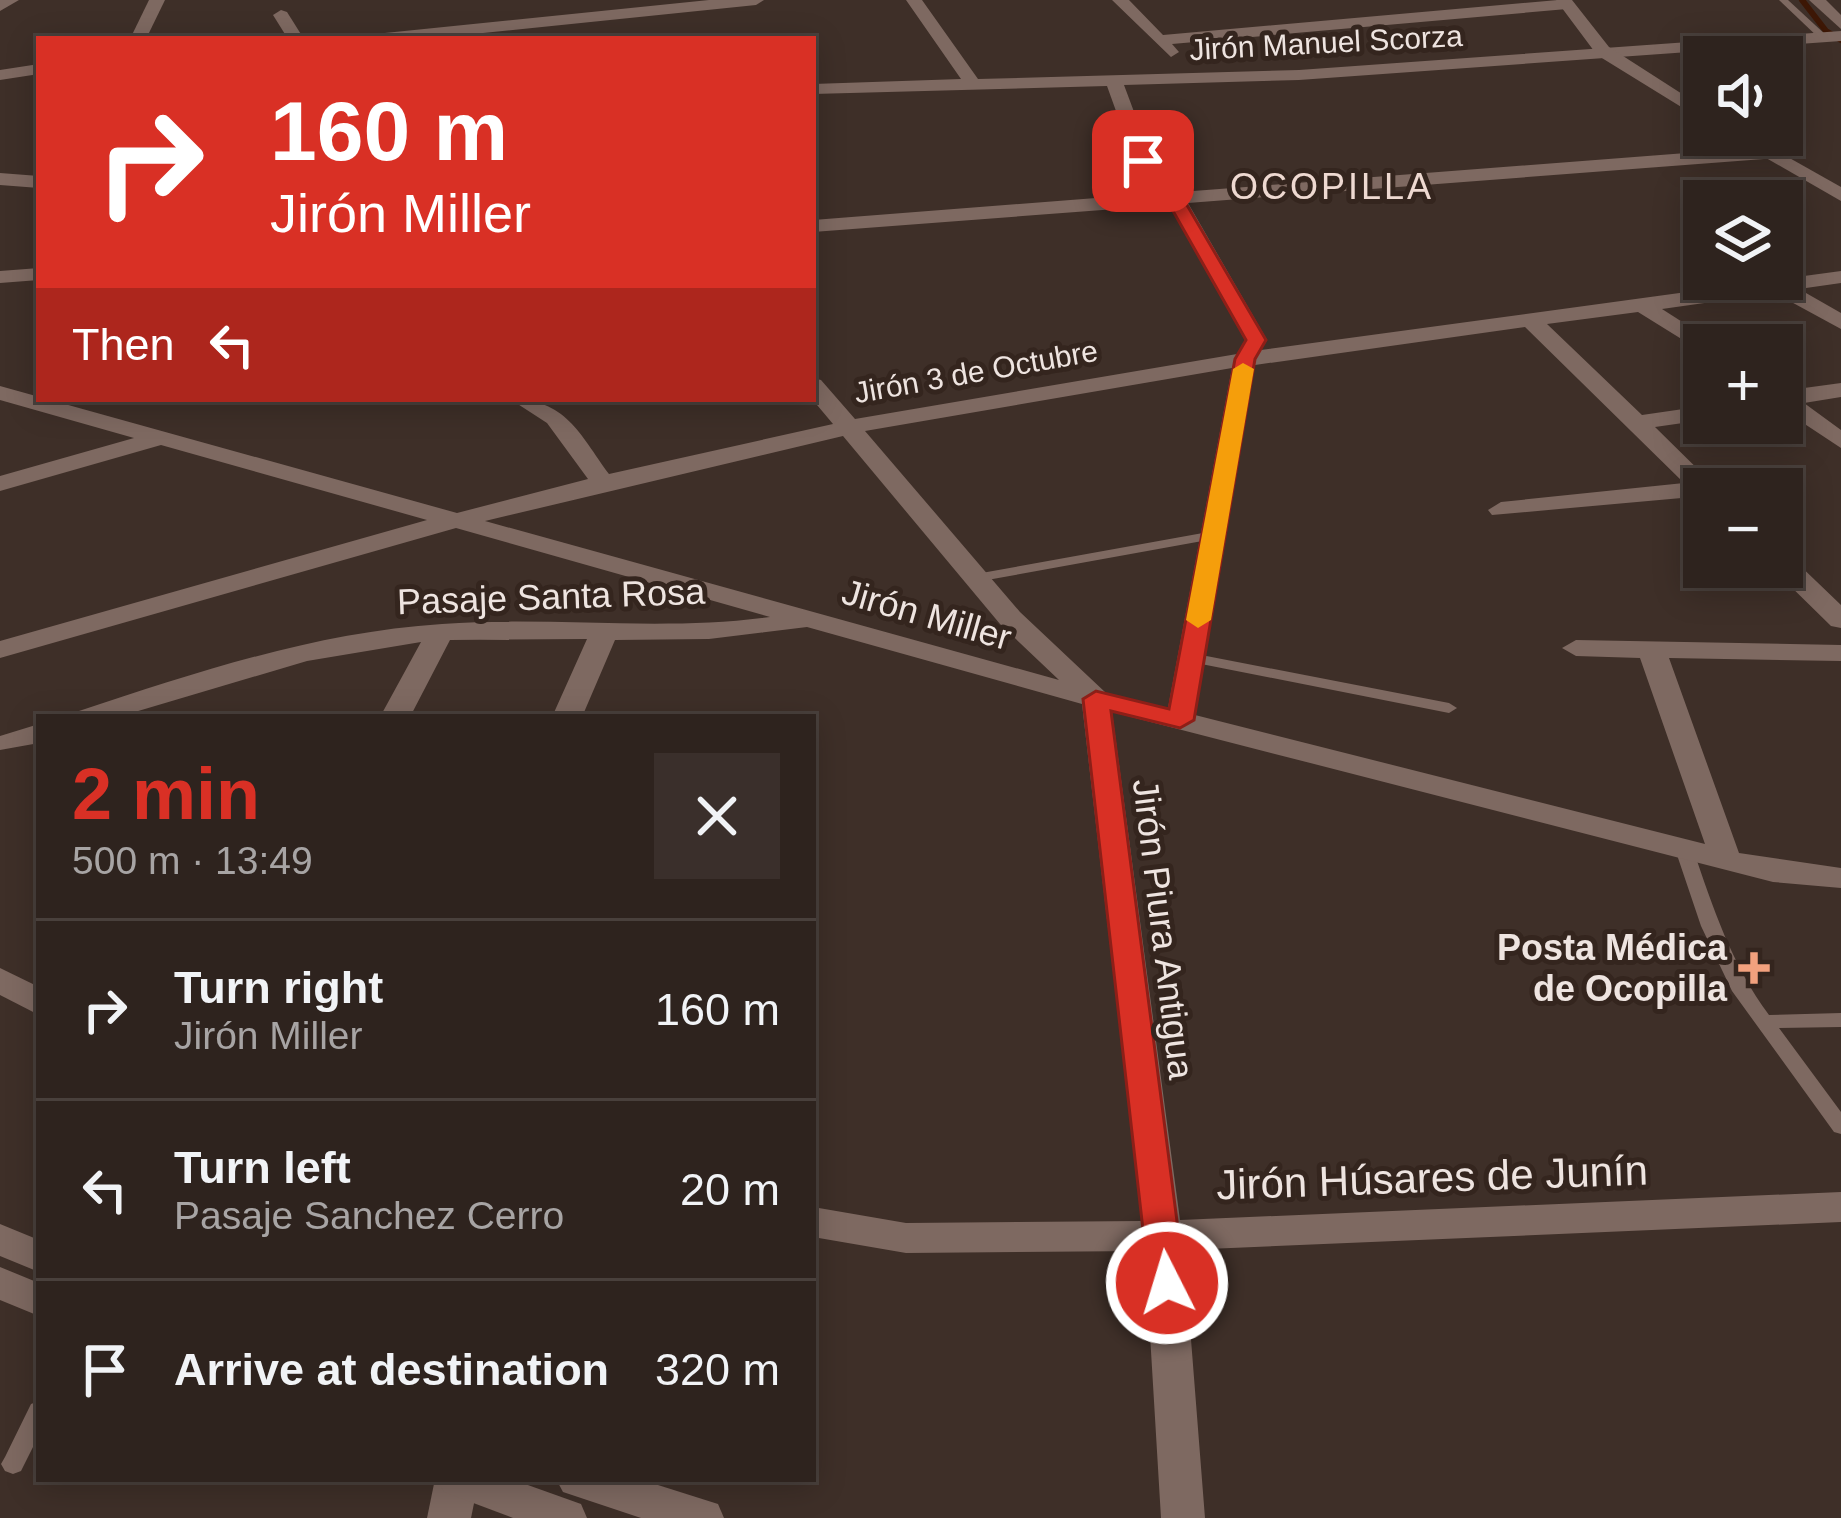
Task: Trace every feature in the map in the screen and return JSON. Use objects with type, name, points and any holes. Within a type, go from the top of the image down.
[{"type":"street","points":[[0,6],[11,0]]},
{"type":"street","points":[[139,36],[157,0]]},
{"type":"street","points":[[506,0],[538,36]]},
{"type":"street","points":[[404,36],[756,0]]},
{"type":"street","points":[[914,0],[973,84]]},
{"type":"street","points":[[1120,0],[1195,79]]},
{"type":"street","points":[[1817,0],[1841,24]]},
{"type":"street","points":[[1159,40],[1572,2],[1612,50],[1683,101]]},
{"type":"street","points":[[281,15],[294,36]]},
{"type":"street","points":[[1252,29],[1267,44]]},
{"type":"street","name":"Jirón Manuel Scorza","points":[[816,89],[1299,75],[1832,37]]},
{"type":"street","points":[[1612,50],[1683,92]]},
{"type":"street","points":[[1283,60],[1299,75]]},
{"type":"street","points":[[0,75],[36,69]]},
{"type":"street","points":[[1114,81],[1143,161],[1175,200],[1256,340],[1245,359],[1180,720]]},
{"type":"street","points":[[816,226],[1175,200],[1683,151]]},
{"type":"street","points":[[1778,156],[1841,195]]},
{"type":"street","points":[[1784,156],[1841,184]]},
{"type":"street","points":[[0,178],[36,182]]},
{"type":"street","points":[[0,277],[36,274]]},
{"type":"street","name":"Jirón 3 de Octubre","points":[[1803,282],[1841,277]]},
{"type":"street","name":"Jirón 3 de Octubre","points":[[0,650],[448,518],[601,479],[846,428],[1245,359],[1683,298]]},
{"type":"street","points":[[1802,300],[1841,322]]},
{"type":"street","points":[[1641,304],[1683,332]]},
{"type":"street","points":[[1532,322],[1683,468]]},
{"type":"street","points":[[816,389],[976,578],[1096,699]]},
{"type":"street","points":[[1803,396],[1841,389]]},
{"type":"street","name":"Jirón Miller","points":[[4,397],[1096,699],[1774,872],[1841,878]]},
{"type":"street","points":[[528,402],[555,418],[601,479]]},
{"type":"street","points":[[1803,413],[1841,440]]},
{"type":"street","points":[[1637,423],[1683,415]]},
{"type":"street","points":[[0,484],[160,438]]},
{"type":"street","points":[[1501,510],[1683,490]]},
{"type":"street","points":[[1803,583],[1841,620]]},
{"type":"street","name":"Pasaje Santa Rosa","points":[[98,714],[257,662],[440,632],[769,626],[809,619]]},
{"type":"street","points":[[568,714],[605,630]]},
{"type":"street","points":[[397,714],[440,632]]},
{"type":"street","points":[[1576,648],[1841,652]]},
{"type":"street","points":[[1652,651],[1726,860]]},
{"type":"street","name":"Jirón Piura Antigua","points":[[1096,699],[1163,1236],[1183,1518]]},
{"type":"street","points":[[8,743],[36,735]]},
{"type":"street","points":[[0,980],[36,1001]]},
{"type":"street","name":"Jirón Húsares de Junín","points":[[816,1223],[906,1238],[1163,1236],[1841,1208]]},
{"type":"street","points":[[0,1239],[36,1256]]},
{"type":"street","points":[[0,1283],[36,1299]]},
{"type":"street","points":[[449,1518],[457,1482]]},
{"type":"street","points":[[466,1482],[565,1518]]},
{"type":"street","points":[[588,1482],[702,1518]]},
{"type":"lane","points":[[1783,0],[1832,37]]},
{"type":"lane","points":[[976,578],[1214,535]]},
{"type":"lane","points":[[1191,658],[1449,708]]},
{"type":"lane","points":[[1684,849],[1710,926],[1741,991],[1841,1127]]},
{"type":"lane","points":[[1764,1022],[1841,1020]]},
{"type":"lane","points":[[13,1464],[36,1417]]},
{"type":"waterway","points":[[1802,0],[1826,31],[1841,40]]},
{"type":"slow traffic","points":[[1198,620],[1243,369]]},
{"type":"place","name":"Posta Médica de Ocopilla","points":[[1754,968]]},
{"type":"district","name":"OCOPILLA","points":[[1332,186]]},
{"type":"route","points":[[1143,161],[1175,200],[1256,340],[1245,359],[1180,720],[1096,699],[1167,1283]]}]
